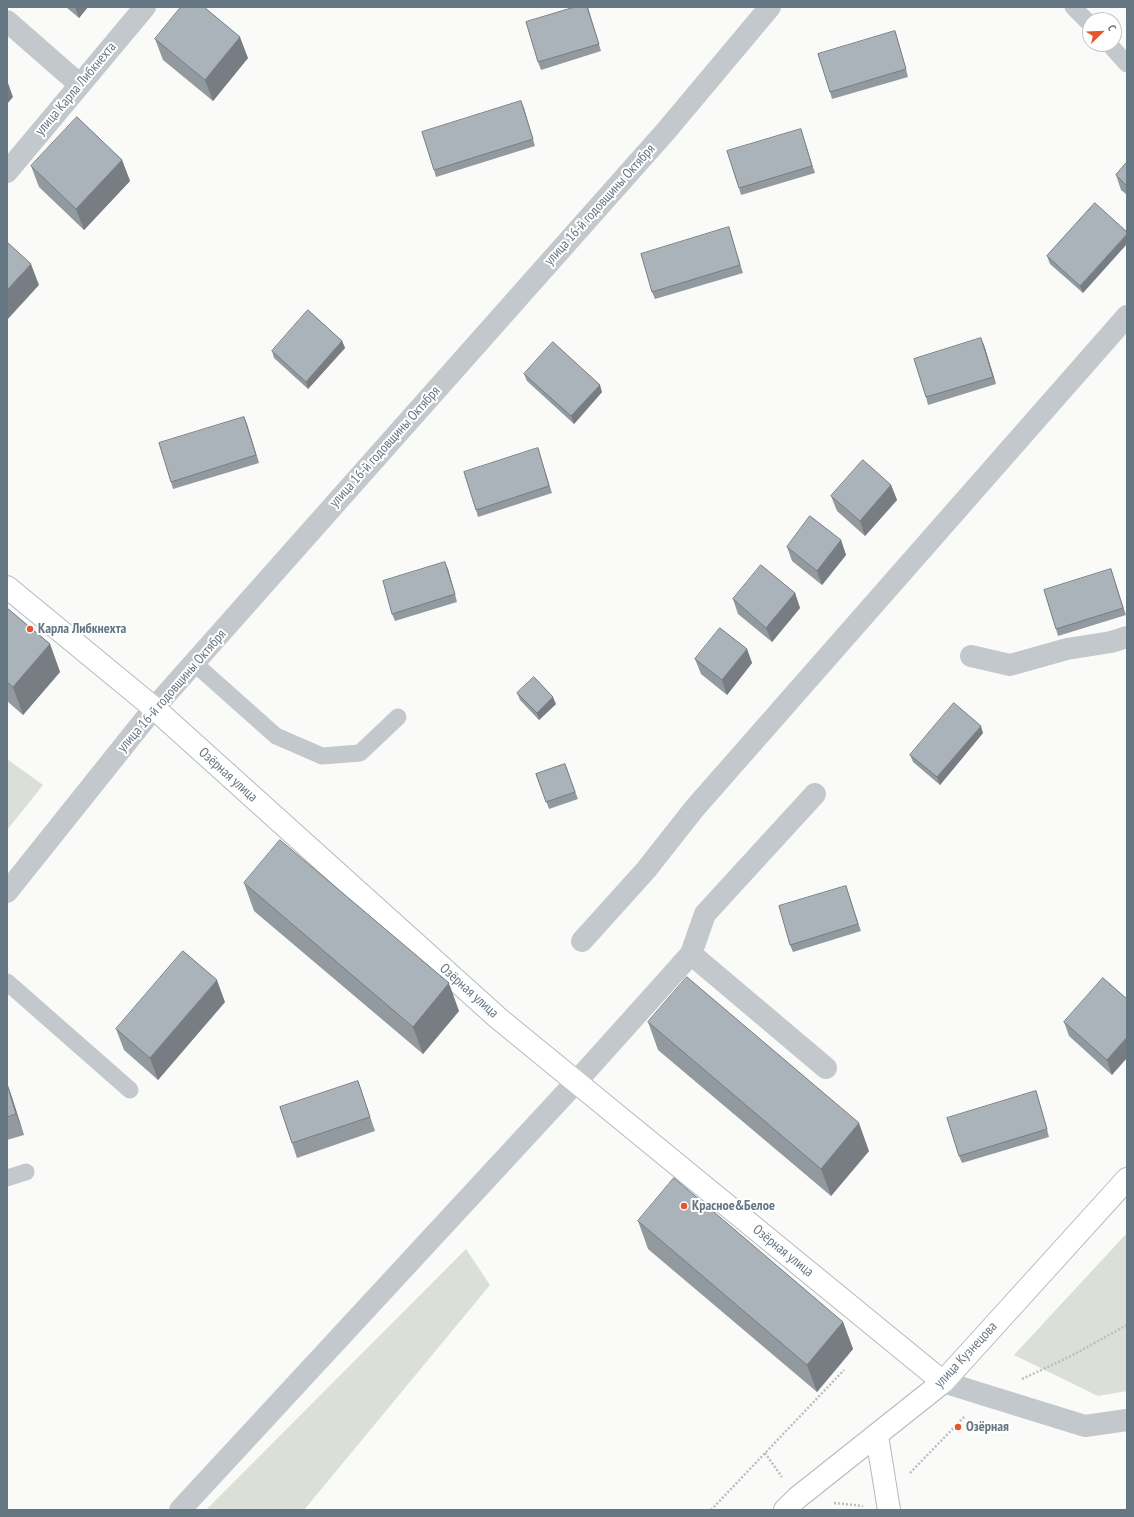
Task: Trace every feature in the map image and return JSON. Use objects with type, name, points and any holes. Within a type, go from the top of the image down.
[{"type":"street","name":"улица Карла Либкнехта","points":[[7,172],[79,84],[146,7]]},
{"type":"street","name":"улица 16-й годовщины Октября","points":[[7,892],[154,708],[666,131],[770,7]]},
{"type":"street","points":[[7,21],[79,84]]},
{"type":"street","points":[[582,941],[646,870],[700,803],[795,697],[1127,316]]},
{"type":"street","name":"Озёрная улица","points":[[7,587],[154,708],[498,1018],[943,1382]]},
{"type":"street","points":[[971,656],[1010,666],[1067,649],[1111,642],[1127,637]]},
{"type":"street","points":[[576,1082],[691,954],[705,914],[816,794]]},
{"type":"street","points":[[691,954],[826,1068]]},
{"type":"street","name":"улица Кузнецова","points":[[791,1504],[943,1382],[1127,1179]]},
{"type":"street","points":[[943,1382],[1085,1426],[1127,1420]]},
{"type":"street","points":[[877,1436],[888,1504]]},
{"type":"lane","points":[[1073,7],[1082,16]]},
{"type":"lane","points":[[1116,52],[1127,64]]},
{"type":"lane","points":[[194,663],[276,736],[322,756],[360,753],[398,717]]},
{"type":"lane","points":[[7,982],[130,1090]]},
{"type":"lane","points":[[180,1510],[576,1082]]},
{"type":"lane","points":[[7,1178],[26,1172]]},
{"type":"path","points":[[765,1453],[791,1504],[873,1507],[888,1504],[986,1395],[1069,1357],[1127,1325]]},
{"type":"path","points":[[711,1510],[844,1370]]},
{"type":"shaded area","points":[[7,759],[43,785],[7,830]]},
{"type":"shaded area","points":[[1127,1233],[1127,1391],[1098,1396],[1014,1355]]},
{"type":"shaded area","points":[[466,1249],[490,1285],[304,1510],[206,1510]]},
{"type":"building","points":[[181,7],[204,7],[240,37],[205,80],[155,39]]},
{"type":"building","points":[[575,7],[587,7],[599,44],[538,62],[526,22]]},
{"type":"building","points":[[895,31],[906,69],[830,92],[818,54]]},
{"type":"building","points":[[521,101],[533,139],[434,170],[422,132]]},
{"type":"building","points":[[77,117],[122,160],[76,209],[31,166]]},
{"type":"building","points":[[801,129],[812,166],[739,188],[727,151]]},
{"type":"building","points":[[1127,162],[1127,186],[1116,175]]},
{"type":"building","points":[[1095,203],[1127,232],[1127,234],[1080,286],[1047,256]]},
{"type":"building","points":[[729,227],[740,265],[652,292],[641,254]]},
{"type":"building","points":[[7,242],[31,264],[7,290]]},
{"type":"building","points":[[308,310],[342,341],[306,382],[272,351]]},
{"type":"building","points":[[981,338],[993,377],[926,397],[914,359]]},
{"type":"building","points":[[553,342],[600,385],[571,416],[524,374]]},
{"type":"building","points":[[244,417],[256,455],[171,482],[159,443]]},
{"type":"building","points":[[538,448],[549,486],[476,510],[464,472]]},
{"type":"building","points":[[863,460],[891,485],[860,521],[831,496]]},
{"type":"building","points":[[810,516],[841,540],[817,571],[787,547]]},
{"type":"building","points":[[445,562],[455,594],[392,614],[383,581]]},
{"type":"building","points":[[761,565],[795,593],[766,628],[733,599]]},
{"type":"building","points":[[1111,569],[1123,608],[1056,629],[1044,590]]},
{"type":"building","points":[[7,608],[50,644],[13,687],[7,682]]},
{"type":"building","points":[[720,628],[747,649],[722,680],[695,659]]},
{"type":"building","points":[[534,677],[553,697],[537,713],[517,693]]},
{"type":"building","points":[[954,703],[981,726],[937,777],[910,755]]},
{"type":"building","points":[[565,764],[575,792],[546,802],[536,774]]},
{"type":"building","points":[[280,840],[449,983],[413,1027],[244,883]]},
{"type":"building","points":[[846,886],[858,924],[790,945],[779,906]]},
{"type":"building","points":[[183,951],[217,980],[150,1058],[116,1029]]},
{"type":"building","points":[[687,977],[859,1123],[821,1169],[648,1022]]},
{"type":"building","points":[[1103,978],[1127,999],[1127,1037],[1107,1060],[1064,1022]]},
{"type":"building","points":[[358,1081],[370,1117],[292,1143],[280,1107]]},
{"type":"building","points":[[7,1084],[16,1114],[7,1117]]},
{"type":"building","points":[[1036,1091],[1047,1129],[959,1156],[947,1118]]},
{"type":"building","points":[[674,1178],[843,1322],[807,1365],[638,1221]]},
{"type":"place","name":"Карла Либкнехта","points":[[30,629]]},
{"type":"place","name":"Красное&Белое","points":[[684,1206]]},
{"type":"place","name":"Озёрная","points":[[958,1427]]}]
